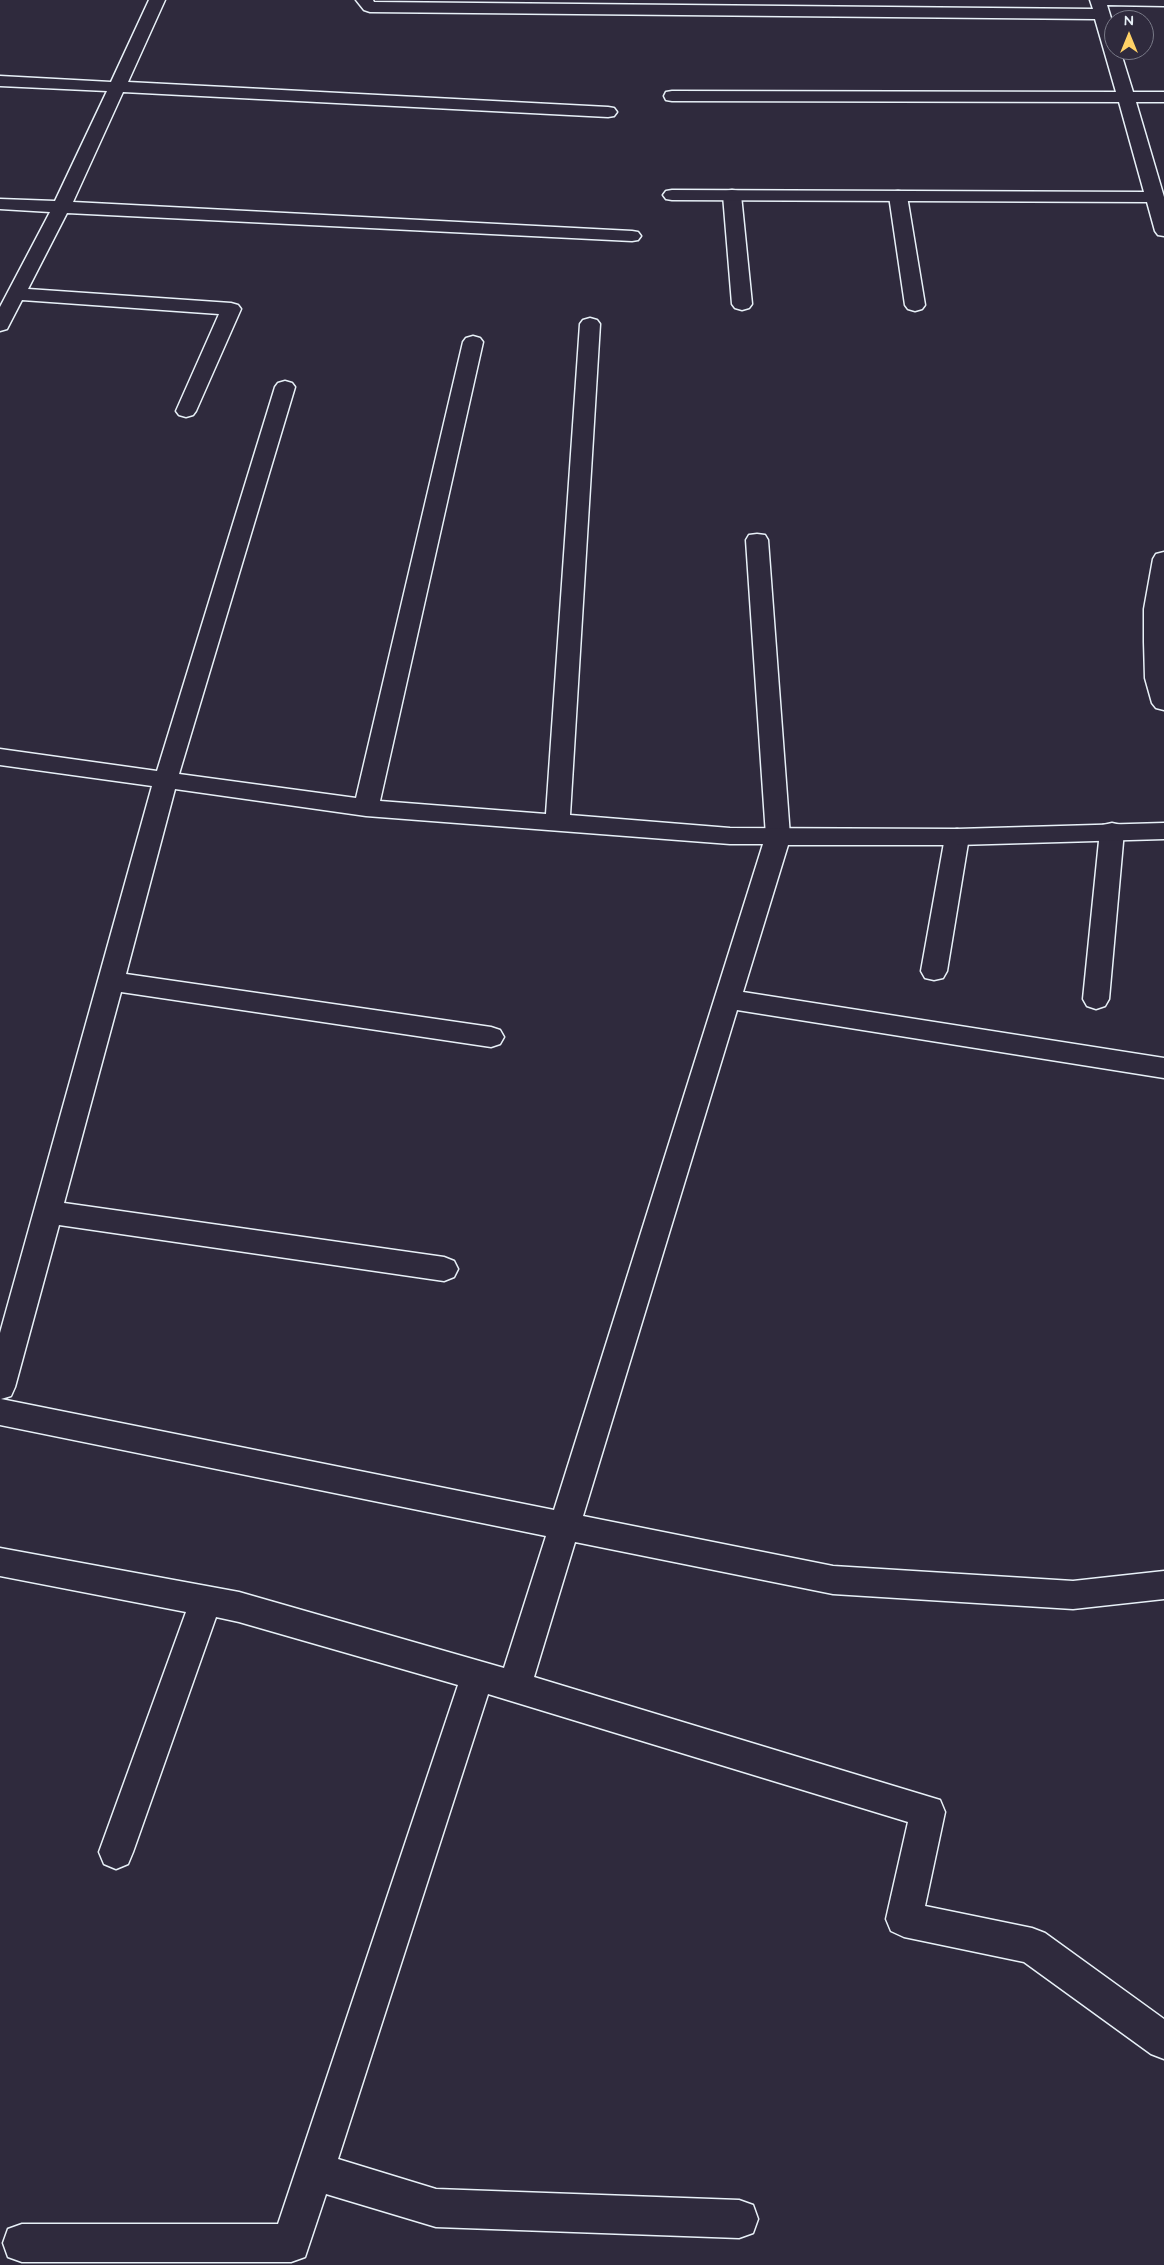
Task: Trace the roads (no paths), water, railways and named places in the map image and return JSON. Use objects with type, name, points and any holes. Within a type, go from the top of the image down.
[{"type":"street","points":[[0,325],[62,206],[157,0]]},
{"type":"street","points":[[364,0],[370,7],[1099,5],[1164,1]]},
{"type":"street","points":[[1099,5],[1158,202],[1164,231]]},
{"type":"street","points":[[0,81],[608,112]]},
{"type":"street","points":[[672,96],[1164,97]]},
{"type":"street","points":[[672,195],[898,196],[1158,202]]},
{"type":"street","points":[[732,195],[742,304]]},
{"type":"street","points":[[898,196],[915,305]]},
{"type":"street","points":[[0,204],[632,236]]},
{"type":"street","points":[[16,294],[231,309],[186,411]]},
{"type":"street","points":[[557,822],[590,324]]},
{"type":"street","points":[[366,808],[473,342]]},
{"type":"street","points":[[0,1387],[166,780],[284,387]]},
{"type":"street","points":[[515,1686],[778,836],[757,540]]},
{"type":"street","points":[[1164,559],[1156,609],[1155,634],[1156,678],[1164,703]]},
{"type":"street","points":[[0,757],[366,808],[730,836],[957,837],[1112,831],[1164,831]]},
{"type":"street","points":[[1096,999],[1112,831]]},
{"type":"street","points":[[934,971],[957,837]]},
{"type":"street","points":[[111,982],[491,1037]]},
{"type":"street","points":[[728,999],[1164,1068]]},
{"type":"street","points":[[48,1212],[444,1269]]},
{"type":"street","points":[[0,1412],[833,1580],[1073,1595],[1164,1585]]},
{"type":"street","points":[[0,1562],[239,1607],[515,1686],[928,1812],[904,1919],[1032,1946],[1164,2041]]},
{"type":"street","points":[[116,1852],[206,1601]]},
{"type":"street","points":[[22,2243],[291,2243],[316,2172],[478,1675]]},
{"type":"street","points":[[316,2172],[436,2208],[739,2218]]}]
